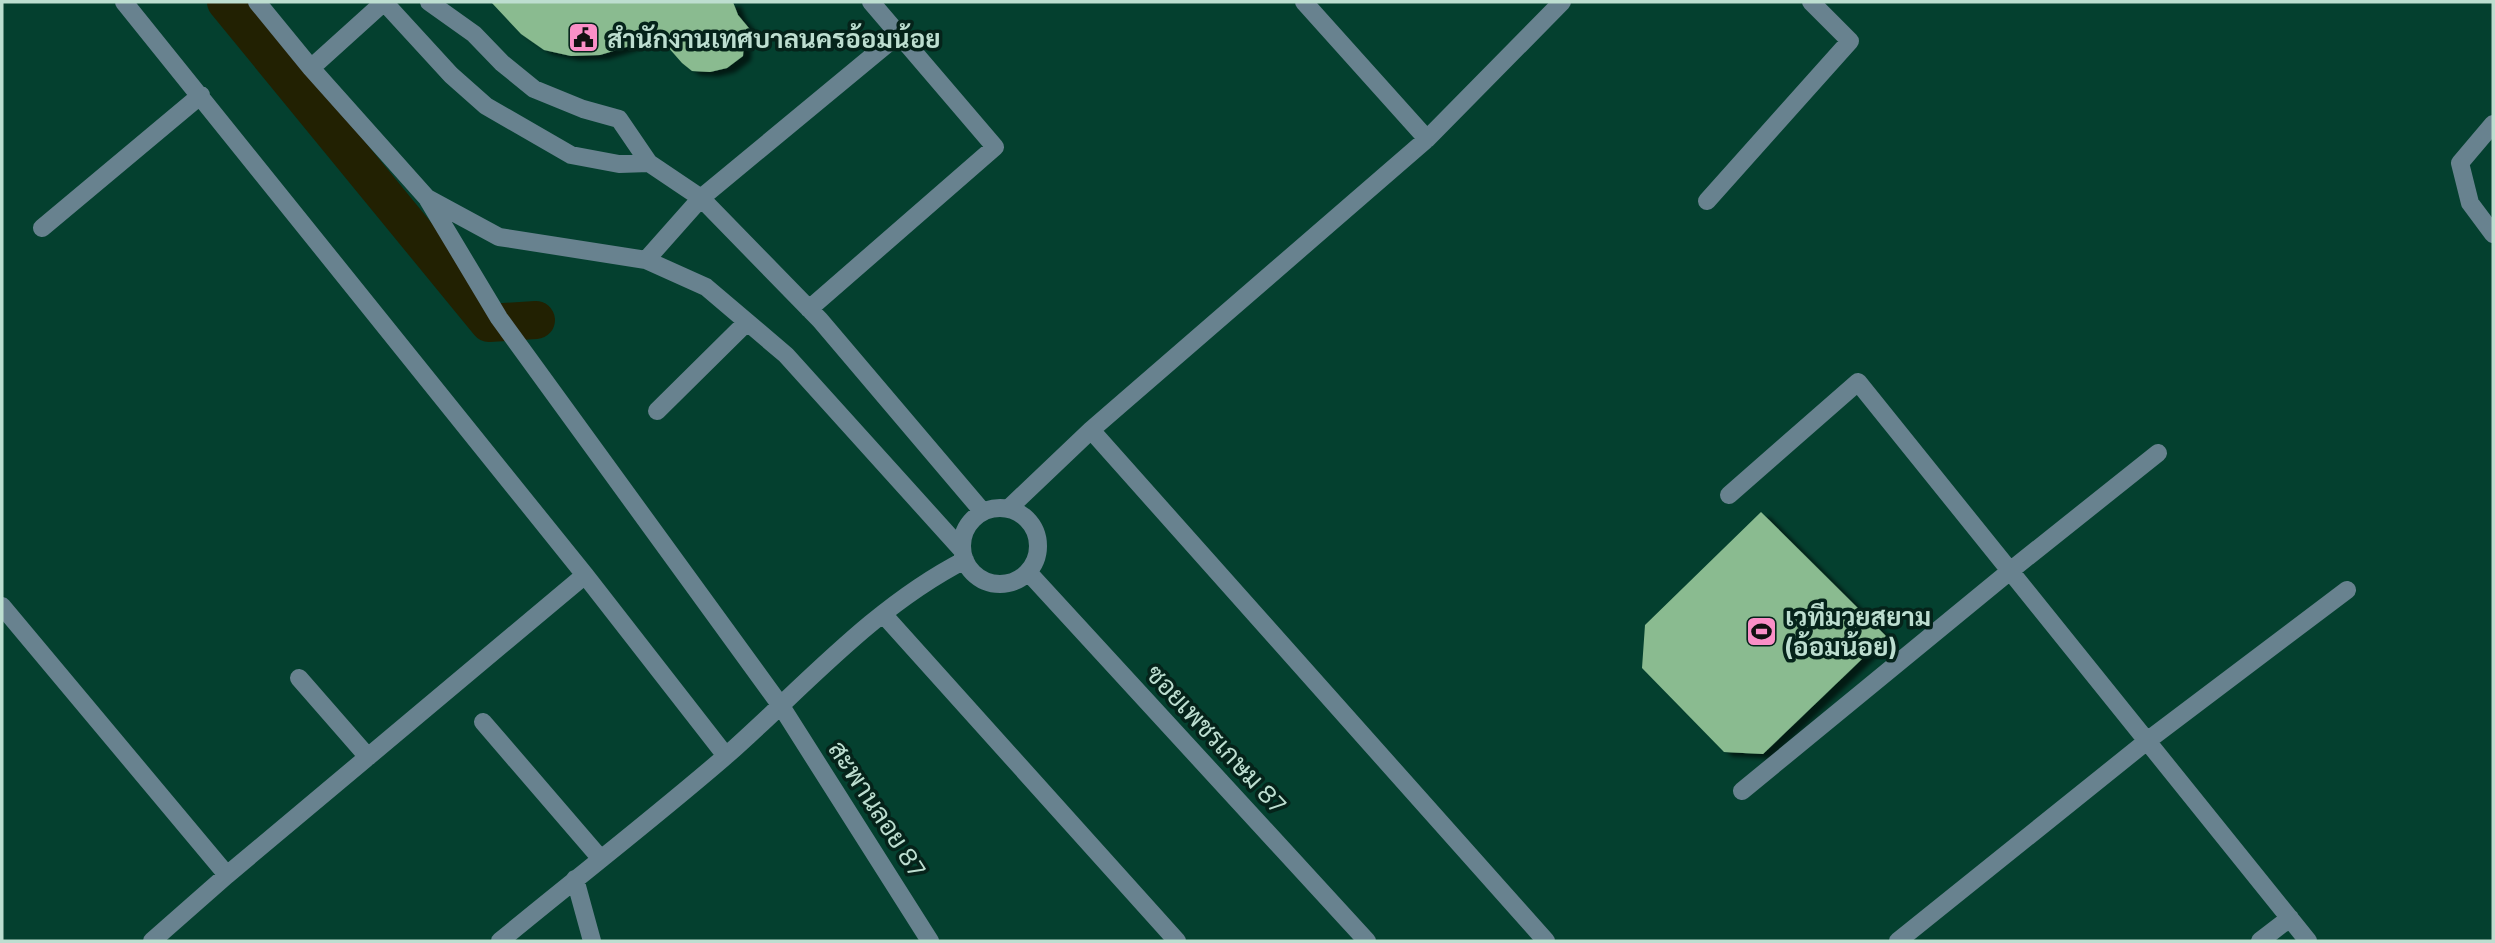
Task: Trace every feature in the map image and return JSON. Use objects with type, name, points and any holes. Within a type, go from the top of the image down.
[{"type":"street","points":[[124,2],[585,575],[726,756]]},
{"type":"street","points":[[257,2],[311,68],[427,198],[499,237],[646,260],[706,287],[786,355],[963,555],[971,571],[981,579],[1006,584],[1018,580],[1035,562],[1038,540],[1029,520],[1009,508],[996,508],[983,512],[971,521],[963,535],[963,555]]},
{"type":"street","points":[[311,68],[384,2],[451,75],[497,113],[571,155],[619,164],[649,163]]},
{"type":"street","points":[[429,2],[474,34],[502,63],[534,89],[620,119],[649,163],[701,198],[809,309],[983,512]]},
{"type":"street","points":[[809,309],[995,147],[871,2]]},
{"type":"street","points":[[1304,2],[1427,139]]},
{"type":"street","points":[[1009,508],[1091,430],[1427,139],[1562,2]]},
{"type":"street","points":[[1707,201],[1850,41],[1811,2]]},
{"type":"street","points":[[646,260],[701,198],[898,35]]},
{"type":"street","points":[[42,228],[201,95]]},
{"type":"street","points":[[2493,124],[2460,163],[2470,203],[2493,234]]},
{"type":"street","name":"สะพานลอย 87","points":[[427,198],[499,318],[781,706],[930,941]]},
{"type":"street","points":[[657,411],[747,322]]},
{"type":"street","points":[[1729,495],[1858,382],[2308,941]]},
{"type":"street","points":[[1091,430],[1546,941]]},
{"type":"street","points":[[1742,791],[2158,453]]},
{"type":"street","points":[[500,941],[726,756],[883,614],[963,555]]},
{"type":"street","name":"ซอยเพชรเกษม 87","points":[[1028,572],[1367,941]]},
{"type":"street","points":[[152,941],[585,575]]},
{"type":"street","points":[[1898,941],[2147,741],[2347,590]]},
{"type":"street","points":[[2,606],[227,875]]},
{"type":"street","points":[[883,614],[1177,941]]},
{"type":"street","points":[[299,678],[368,757]]},
{"type":"street","points":[[483,722],[601,859]]},
{"type":"street","points":[[575,879],[592,941]]},
{"type":"street","points":[[2260,941],[2290,918]]},
{"type":"building","name":"สำนักงานเทศบาลนครอ้อมน้อย","points":[[491,2],[733,2],[738,15],[753,33],[744,41],[743,56],[727,68],[710,72],[692,71],[653,30],[630,46],[600,55],[571,56],[544,50],[521,34]]},
{"type":"building","name":"เวทีมวยสยาม (อ้อมน้อย)","points":[[1761,512],[1886,636],[1763,754],[1724,752],[1642,668],[1645,625]]},
{"type":"waterway","points":[[226,2],[489,323],[536,320]]},
{"type":"place","name":"สำนักงานเทศบาลนครอ้อมน้อย","points":[[584,38]]},
{"type":"place","name":"เวทีมวยสยาม (อ้อมน้อย)","points":[[1762,631]]}]
